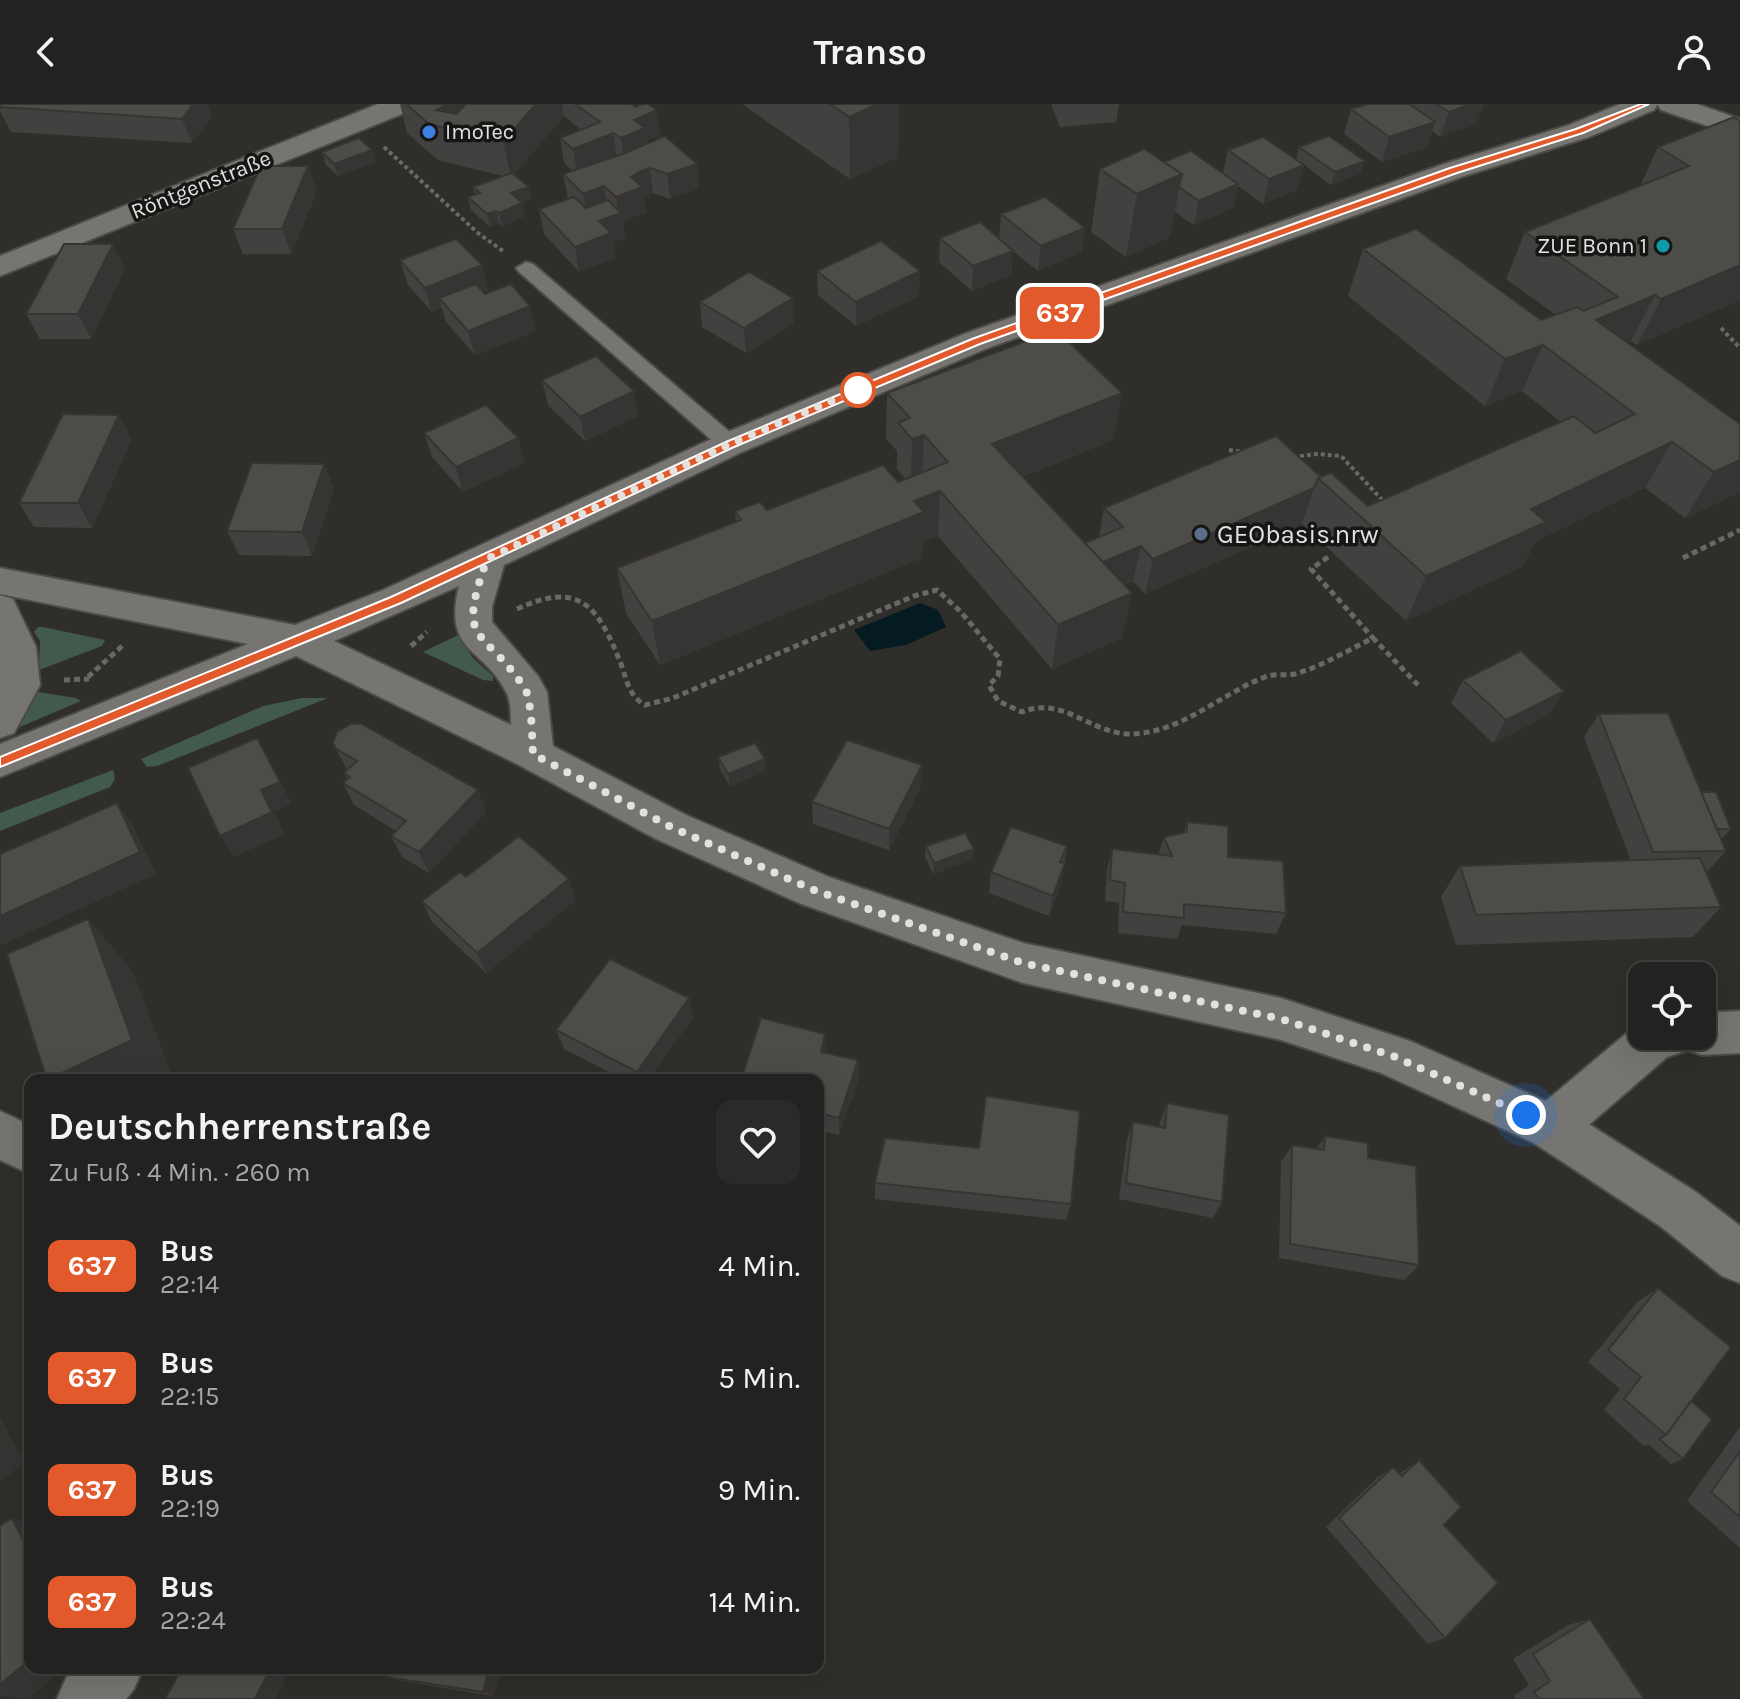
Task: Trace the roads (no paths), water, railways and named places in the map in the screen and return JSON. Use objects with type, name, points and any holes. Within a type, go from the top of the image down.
[{"type":"street","name":"Röntgenstraße","points":[[0,267],[402,104]]},
{"type":"street","points":[[0,761],[487,559],[730,444],[976,341],[1454,170],[1579,131],[1649,104],[1740,129]]},
{"type":"street","points":[[487,559],[473,598],[471,621],[483,643],[527,689],[533,754]]},
{"type":"street","points":[[0,581],[297,640],[533,754],[671,827],[814,890],[1023,963],[1295,1023],[1393,1056],[1551,1127],[1678,1209],[1740,1258]]},
{"type":"street","points":[[0,609],[17,647],[20,685],[0,722]]},
{"type":"street","points":[[1716,1033],[1740,1032]]},
{"type":"street","points":[[1551,1127],[1642,1050]]},
{"type":"street","points":[[0,1134],[24,1148]]},
{"type":"street","points":[[87,1699],[108,1674]]},
{"type":"lane","points":[[526,268],[730,444]]},
{"type":"water","points":[[920,603],[938,610],[946,627],[906,645],[870,651],[854,630]]},
{"type":"place","name":"ImoTec","points":[[429,132]]},
{"type":"place","name":"ZUE Bonn 1","points":[[1663,246]]},
{"type":"place","name":"GEObasis.nrw","points":[[1201,534]]}]
